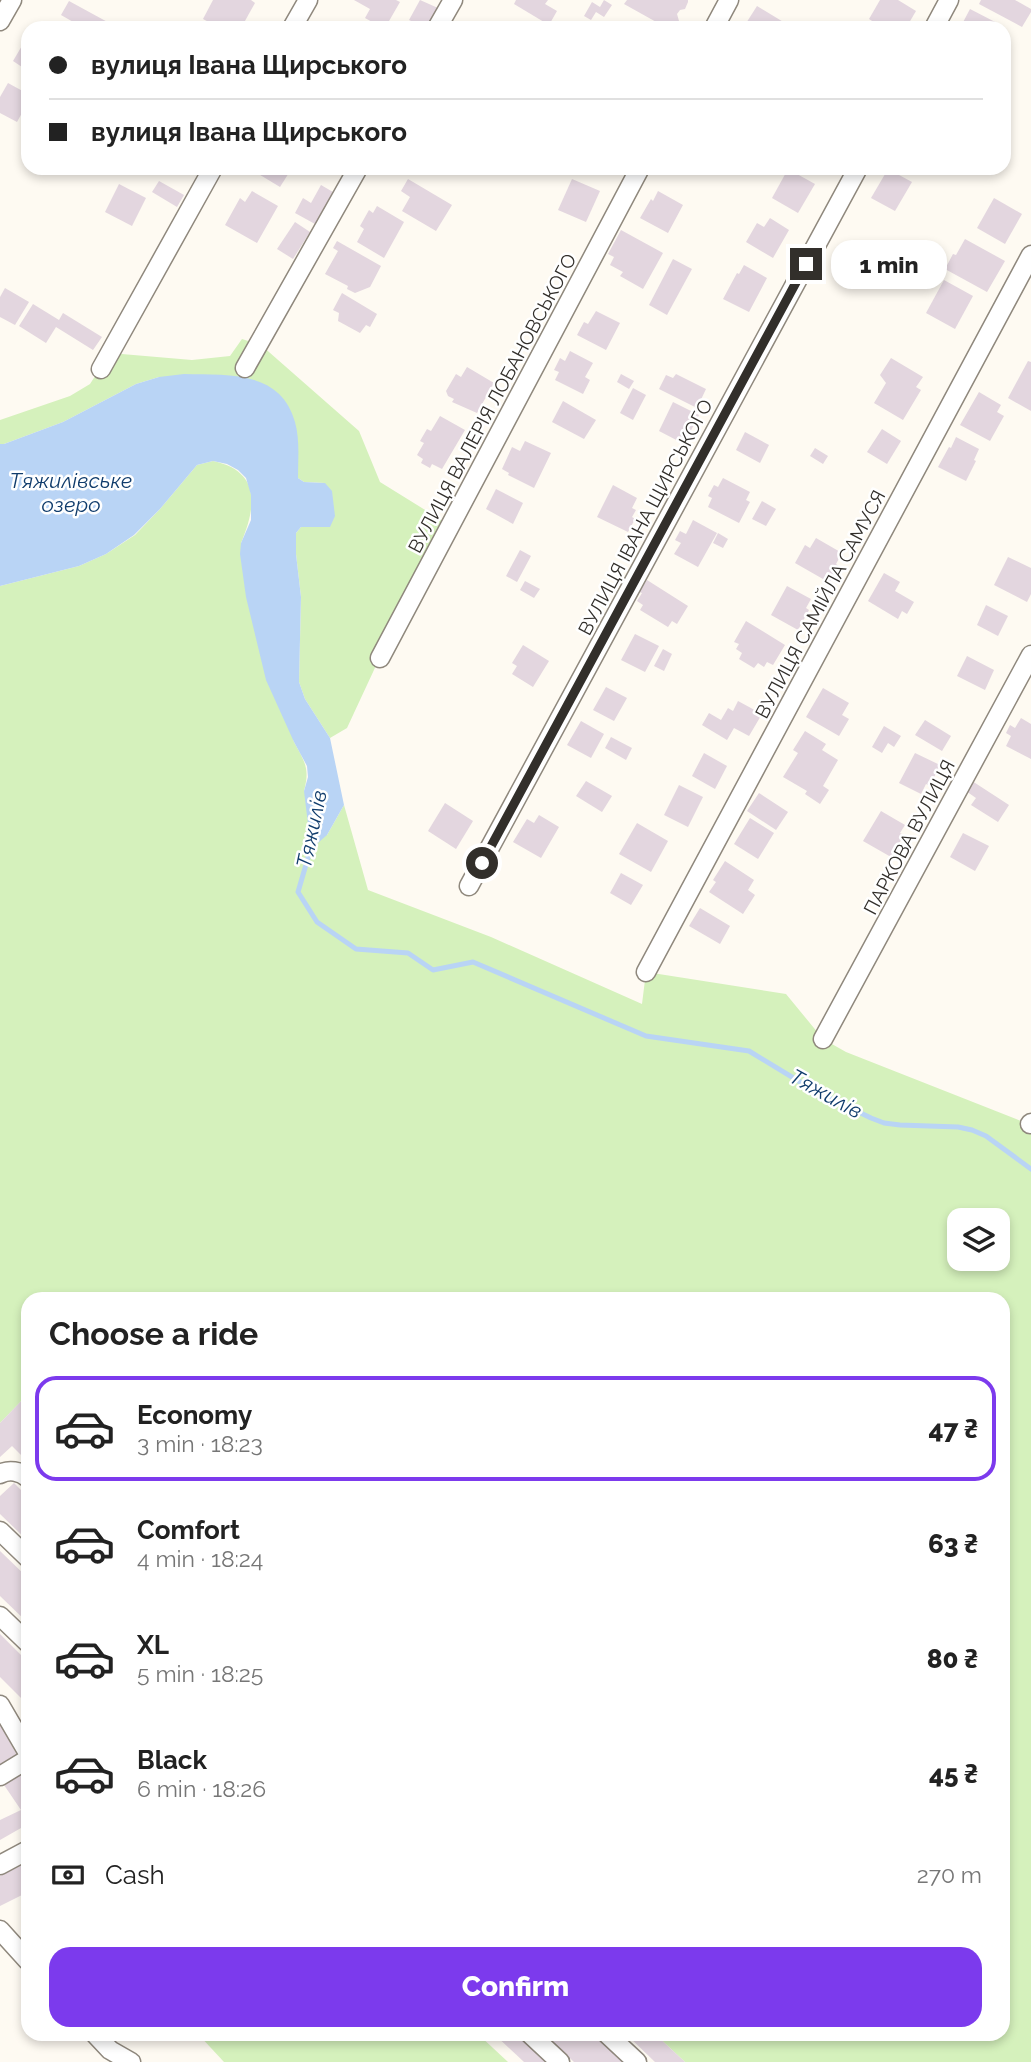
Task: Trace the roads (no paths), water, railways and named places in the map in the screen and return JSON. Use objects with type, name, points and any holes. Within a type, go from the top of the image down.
[{"type":"street","points":[[0,21],[12,0]]},
{"type":"street","points":[[296,21],[308,0]]},
{"type":"street","points":[[441,21],[453,0]]},
{"type":"street","points":[[718,21],[729,0]]},
{"type":"street","points":[[938,21],[949,0]]},
{"type":"street","points":[[101,369],[210,175]]},
{"type":"street","points":[[245,368],[354,175]]},
{"type":"street","name":"ВУЛИЦЯ ВАЛЕРІЯ ЛОБАНОВСЬКОГО","points":[[380,657],[636,175]]},
{"type":"street","name":"ВУЛИЦЯ ІВАНА ЩИРСЬКОГО","points":[[469,887],[854,175]]},
{"type":"street","name":"ВУЛИЦЯ САМІЙЛА САМУСЯ","points":[[646,972],[1031,255]]},
{"type":"street","name":"ПАРКОВА ВУЛИЦЯ","points":[[823,1040],[1031,655]]},
{"type":"street","points":[[0,1474],[14,1471],[21,1474]]},
{"type":"street","points":[[0,1531],[21,1551]]},
{"type":"street","points":[[0,1616],[21,1636]]},
{"type":"street","points":[[0,1705],[21,1741]]},
{"type":"street","points":[[0,1776],[21,1763]]},
{"type":"street","points":[[0,1865],[21,1854]]},
{"type":"street","points":[[0,1930],[21,1953]]},
{"type":"street","points":[[102,2041],[110,2050],[131,2062]]},
{"type":"street","points":[[538,2041],[560,2062]]},
{"type":"street","points":[[614,2041],[636,2062]]},
{"type":"water","name":"Тяжилівське озеро","points":[[184,374],[250,379],[265,384],[278,393],[288,405],[295,422],[298,478],[304,482],[325,483],[332,491],[335,516],[330,527],[301,527],[296,533],[301,597],[299,682],[305,699],[330,738],[344,805],[327,835],[311,849],[304,791],[308,777],[307,766],[266,680],[246,597],[240,554],[241,543],[251,520],[251,495],[246,478],[238,470],[213,461],[197,465],[134,535],[106,554],[79,566],[0,586],[0,444],[63,422],[136,384],[159,377]]},
{"type":"waterway","name":"Тяжилів","points":[[312,844],[298,892],[317,922],[356,949],[408,953],[433,970],[473,962],[646,1036],[749,1051],[815,1091],[871,1118],[900,1125],[972,1130],[986,1136],[1031,1169]]}]
